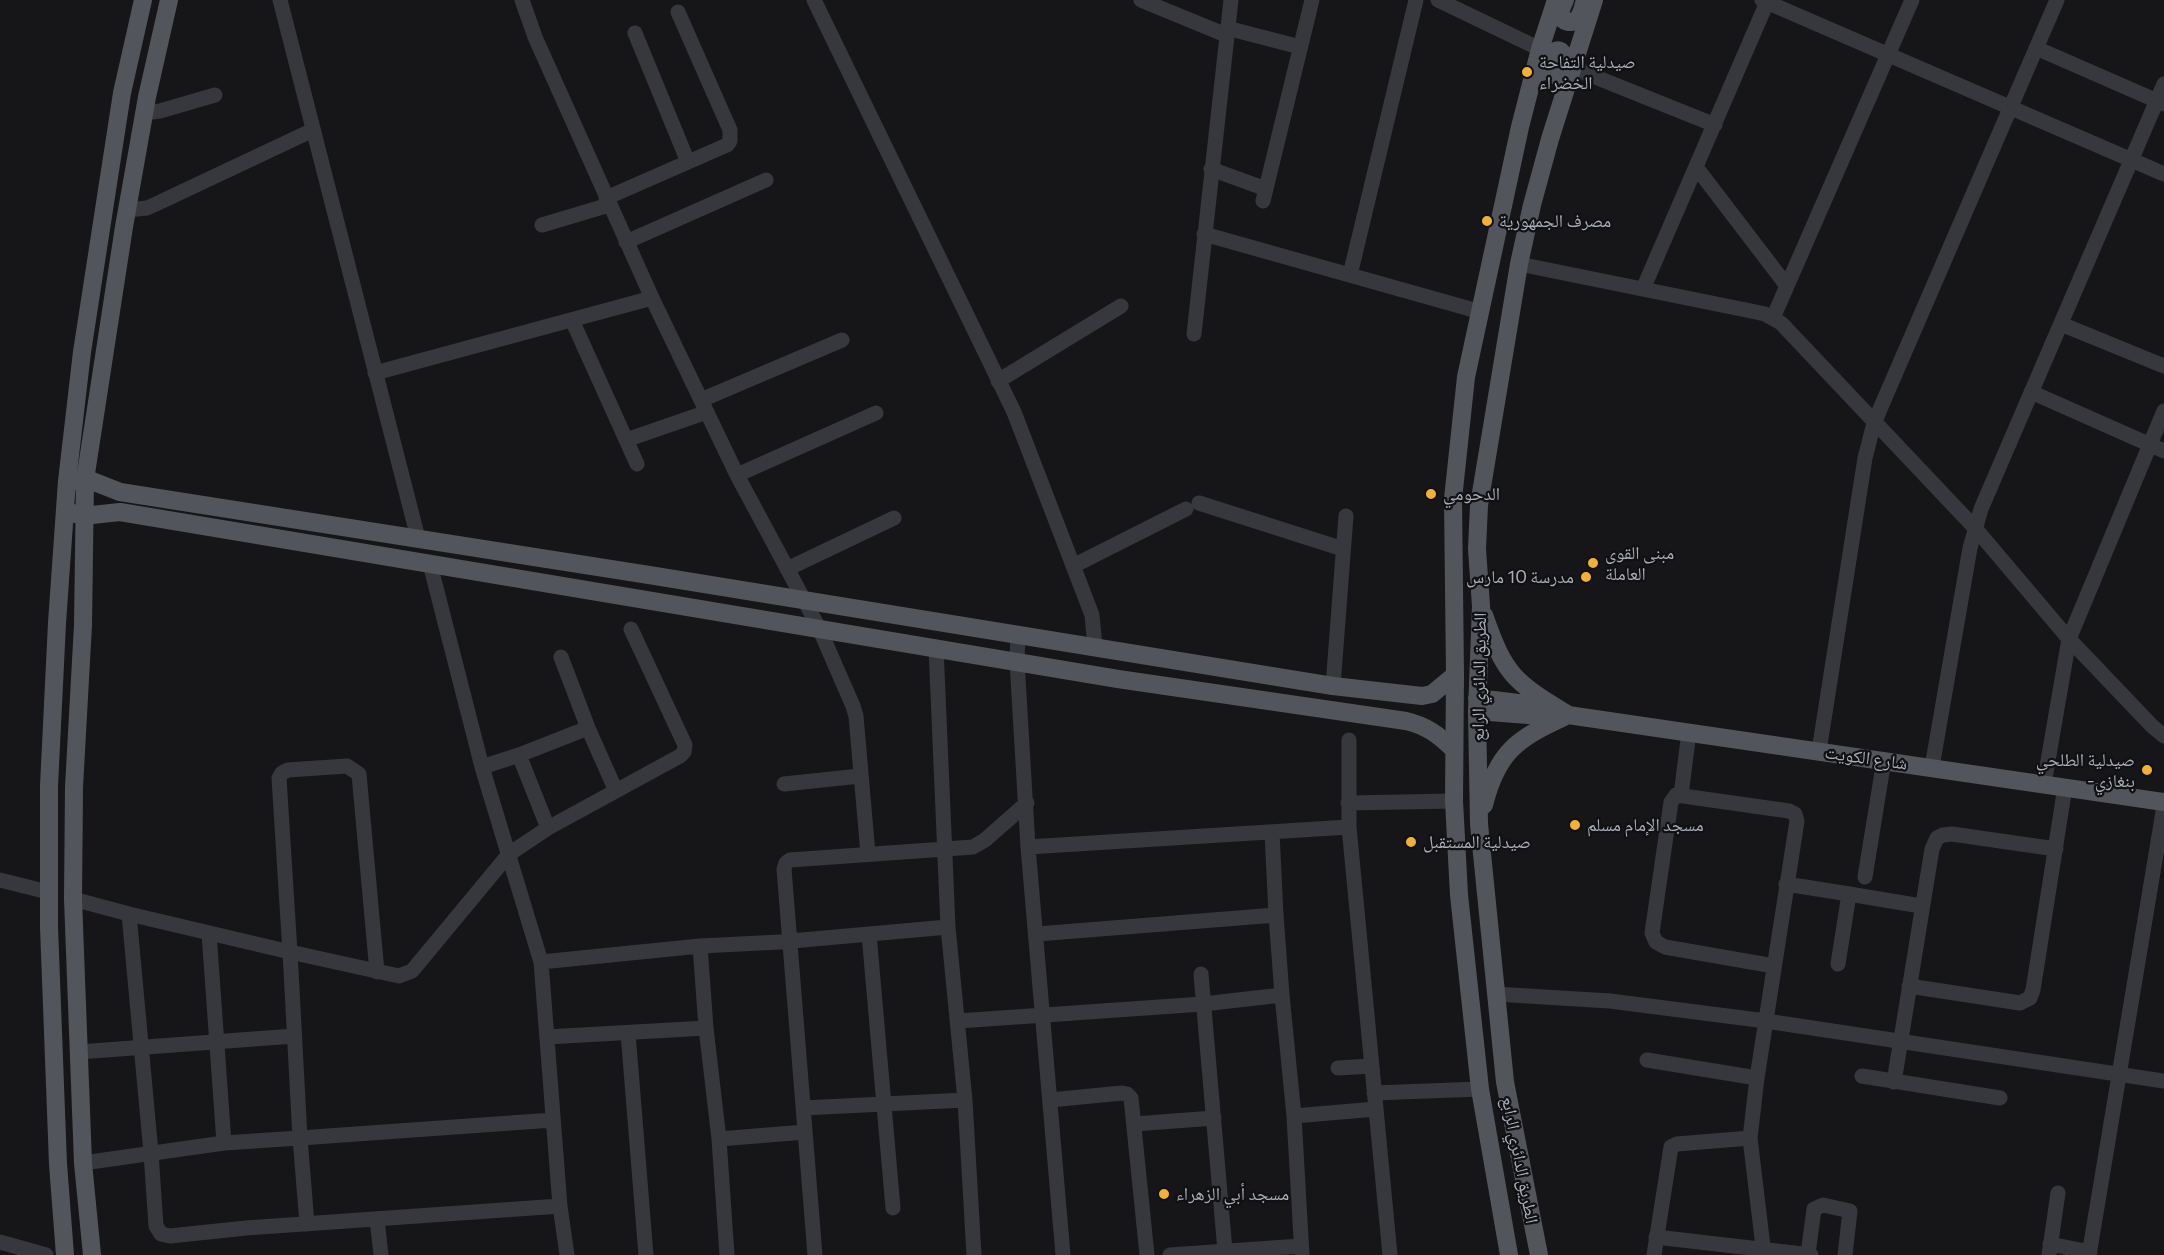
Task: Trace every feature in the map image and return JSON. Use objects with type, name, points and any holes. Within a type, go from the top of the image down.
[{"type":"main road","points":[[92,1255],[84,1163],[73,898],[74,787],[83,625],[83,516],[76,481],[82,352],[122,93],[143,0]]},
{"type":"main road","points":[[65,1255],[58,1164],[48,892],[49,786],[65,511],[92,438],[144,113],[169,0]]},
{"type":"main road","name":"الطريق الدائري الرابع","points":[[1509,1255],[1480,1089],[1459,895],[1454,801],[1453,499],[1466,377],[1522,121],[1540,49],[1556,0]]},
{"type":"main road","points":[[1565,0],[1560,12],[1568,22],[1579,17],[1585,0]]},
{"type":"main road","name":"الطريق الدائري الرابع","points":[[1539,1255],[1505,1082],[1479,824],[1477,705],[1481,606],[1477,549],[1479,506],[1519,264],[1538,184],[1594,0]]},
{"type":"main road","points":[[1522,121],[1533,108],[1548,55],[1554,51],[1558,52],[1565,61],[1537,145],[1535,166],[1538,184]]},
{"type":"main road","points":[[92,438],[101,470],[120,492]]},
{"type":"main road","points":[[76,481],[99,483],[120,492],[1333,686],[1422,696],[1432,693],[1455,675]]},
{"type":"main road","points":[[120,492],[116,501],[120,512]]},
{"type":"main road","points":[[65,511],[83,516],[120,512],[1118,679],[1406,721],[1440,735],[1454,750]]},
{"type":"main road","points":[[82,546],[96,528],[120,512]]},
{"type":"main road","points":[[1479,824],[1491,779],[1503,757],[1521,740],[1568,715],[1536,695],[1510,674],[1499,655],[1481,606]]},
{"type":"main road","name":"شارع الكويت","points":[[1477,705],[1568,715],[1884,760],[2164,804]]},
{"type":"street","points":[[280,0],[418,538]]},
{"type":"street","points":[[522,0],[535,37],[652,298],[738,475],[819,628],[856,716],[868,854]]},
{"type":"street","points":[[814,0],[1025,440],[1092,615],[1095,626],[1095,647]]},
{"type":"street","points":[[1141,0],[1227,31],[1300,47]]},
{"type":"street","points":[[1194,334],[1231,0]]},
{"type":"street","points":[[1211,168],[1264,195],[1312,0]]},
{"type":"street","points":[[1350,275],[1416,0]]},
{"type":"street","points":[[1438,0],[1540,49]]},
{"type":"street","points":[[1773,318],[1912,0]]},
{"type":"street","points":[[1819,751],[1865,458],[1874,423],[2056,0]]},
{"type":"street","points":[[1643,289],[1766,1],[2164,174]]},
{"type":"street","points":[[542,225],[608,202],[727,145],[731,135],[678,12]]},
{"type":"street","points":[[635,33],[688,162]]},
{"type":"street","points":[[2036,48],[2160,102]]},
{"type":"street","points":[[1573,68],[1714,124]]},
{"type":"street","points":[[1932,767],[1968,557],[1981,509],[2131,160],[2160,102],[2164,84]]},
{"type":"street","points":[[144,113],[160,111],[215,95]]},
{"type":"street","points":[[127,210],[147,208],[313,130]]},
{"type":"street","points":[[1696,167],[1787,286]]},
{"type":"street","points":[[626,242],[766,180]]},
{"type":"street","points":[[1204,234],[1481,312]]},
{"type":"street","points":[[1519,264],[1756,312],[1773,318],[1975,528],[2069,639],[2164,736]]},
{"type":"street","points":[[375,373],[652,298]]},
{"type":"street","points":[[998,381],[1121,306]]},
{"type":"street","points":[[572,320],[637,464]]},
{"type":"street","points":[[2061,324],[2164,366]]},
{"type":"street","points":[[626,440],[843,340]]},
{"type":"street","points":[[2031,392],[2157,448]]},
{"type":"street","points":[[2044,784],[2069,639],[2157,448],[2164,411]]},
{"type":"street","points":[[738,475],[876,413]]},
{"type":"street","points":[[1073,566],[1193,506],[1343,549]]},
{"type":"street","points":[[1333,686],[1346,516]]},
{"type":"street","points":[[787,569],[894,518]]},
{"type":"street","points":[[430,564],[482,767],[541,962],[560,1206],[567,1255]]},
{"type":"street","points":[[73,898],[129,914],[377,972],[399,976],[412,971],[508,854],[548,828],[684,752],[685,745],[631,629]]},
{"type":"street","points":[[1018,635],[1017,661],[1028,847],[1063,1255]]},
{"type":"street","points":[[936,647],[948,927],[965,1100],[974,1255]]},
{"type":"street","points":[[561,657],[588,728],[616,791]]},
{"type":"street","points":[[482,767],[588,728]]},
{"type":"street","points":[[1681,795],[1689,732]]},
{"type":"street","points":[[1349,740],[1349,827],[1390,1255]]},
{"type":"street","points":[[519,755],[548,828]]},
{"type":"street","points":[[1865,877],[1884,760]]},
{"type":"street","points":[[307,1224],[279,778],[288,770],[347,766],[359,774],[377,972]]},
{"type":"street","points":[[784,783],[860,776]]},
{"type":"street","points":[[1909,986],[2020,1003],[2030,998],[2065,787]]},
{"type":"street","points":[[1763,1252],[1750,1138],[1757,1078],[1797,821],[1795,814],[1789,811],[1676,795],[1671,802],[1653,938],[1665,947],[1774,966]]},
{"type":"street","points":[[1348,803],[1454,801]]},
{"type":"street","points":[[815,1255],[789,942],[784,869],[786,863],[790,860],[945,849],[980,844],[1027,804]]},
{"type":"street","points":[[2058,1193],[2049,1250],[2090,1254],[2164,804]]},
{"type":"street","points":[[1028,847],[1349,827]]},
{"type":"street","points":[[1170,1255],[1225,1251],[1302,1250],[1294,1116],[1276,915],[1272,832]]},
{"type":"street","points":[[1894,1082],[1921,906],[1932,849],[1937,838],[1943,834],[2056,849]]},
{"type":"street","points":[[0,880],[48,892]]},
{"type":"street","points":[[1786,884],[1921,906]]},
{"type":"street","points":[[1838,964],[1849,894]]},
{"type":"street","points":[[129,914],[156,1226],[161,1234],[171,1236],[560,1206]]},
{"type":"street","points":[[1037,934],[1276,915]]},
{"type":"street","points":[[541,962],[700,946],[789,942],[948,927]]},
{"type":"street","points":[[209,933],[224,1143]]},
{"type":"street","points":[[869,934],[893,1208]]},
{"type":"street","points":[[700,946],[706,1028],[719,1138],[727,1255]]},
{"type":"street","points":[[1201,974],[1225,1251]]},
{"type":"street","points":[[1495,994],[1610,1001],[1766,1021],[2164,1081]]},
{"type":"street","points":[[958,1021],[1203,1004],[1282,995]]},
{"type":"street","points":[[547,1037],[706,1028]]},
{"type":"street","points":[[628,1033],[646,1255]]},
{"type":"street","points":[[79,1052],[294,1036]]},
{"type":"street","points":[[1647,1060],[1757,1078]]},
{"type":"street","points":[[1338,1068],[1371,1066]]},
{"type":"street","points":[[1862,1076],[2000,1098]]},
{"type":"street","points":[[1374,1093],[1480,1089]]},
{"type":"street","points":[[1050,1100],[1127,1094],[1131,1098],[1147,1255]]},
{"type":"street","points":[[803,1108],[965,1100]]},
{"type":"street","points":[[1294,1116],[1376,1109]]},
{"type":"street","points":[[1134,1124],[1214,1118]]},
{"type":"street","points":[[84,1163],[224,1143],[553,1120]]},
{"type":"street","points":[[719,1138],[805,1132]]},
{"type":"street","points":[[1654,1255],[1671,1147],[1677,1144],[1750,1138]]},
{"type":"street","points":[[1656,1237],[1706,1249],[1809,1255],[1814,1209],[1823,1205],[1850,1211],[1845,1255]]},
{"type":"street","points":[[377,1219],[381,1255]]},
{"type":"street","points":[[0,1242],[46,1255]]},
{"type":"place","name":"صيدلية التفاحة الخضراء","points":[[1527,72]]},
{"type":"place","name":"مصرف الجمهورية","points":[[1487,221]]},
{"type":"place","name":"الدحومي","points":[[1431,494]]},
{"type":"place","name":"مبنى القوى العاملة","points":[[1593,563]]},
{"type":"place","name":"مدرسة 10 مارس","points":[[1586,577]]},
{"type":"place","name":"صيدلية الطلحي -بنغازي","points":[[2147,770]]},
{"type":"place","name":"مسجد الإمام مسلم","points":[[1575,825]]},
{"type":"place","name":"صيدلية المستقبل","points":[[1411,842]]},
{"type":"place","name":"مسجد أبي الزهراء","points":[[1164,1194]]}]
